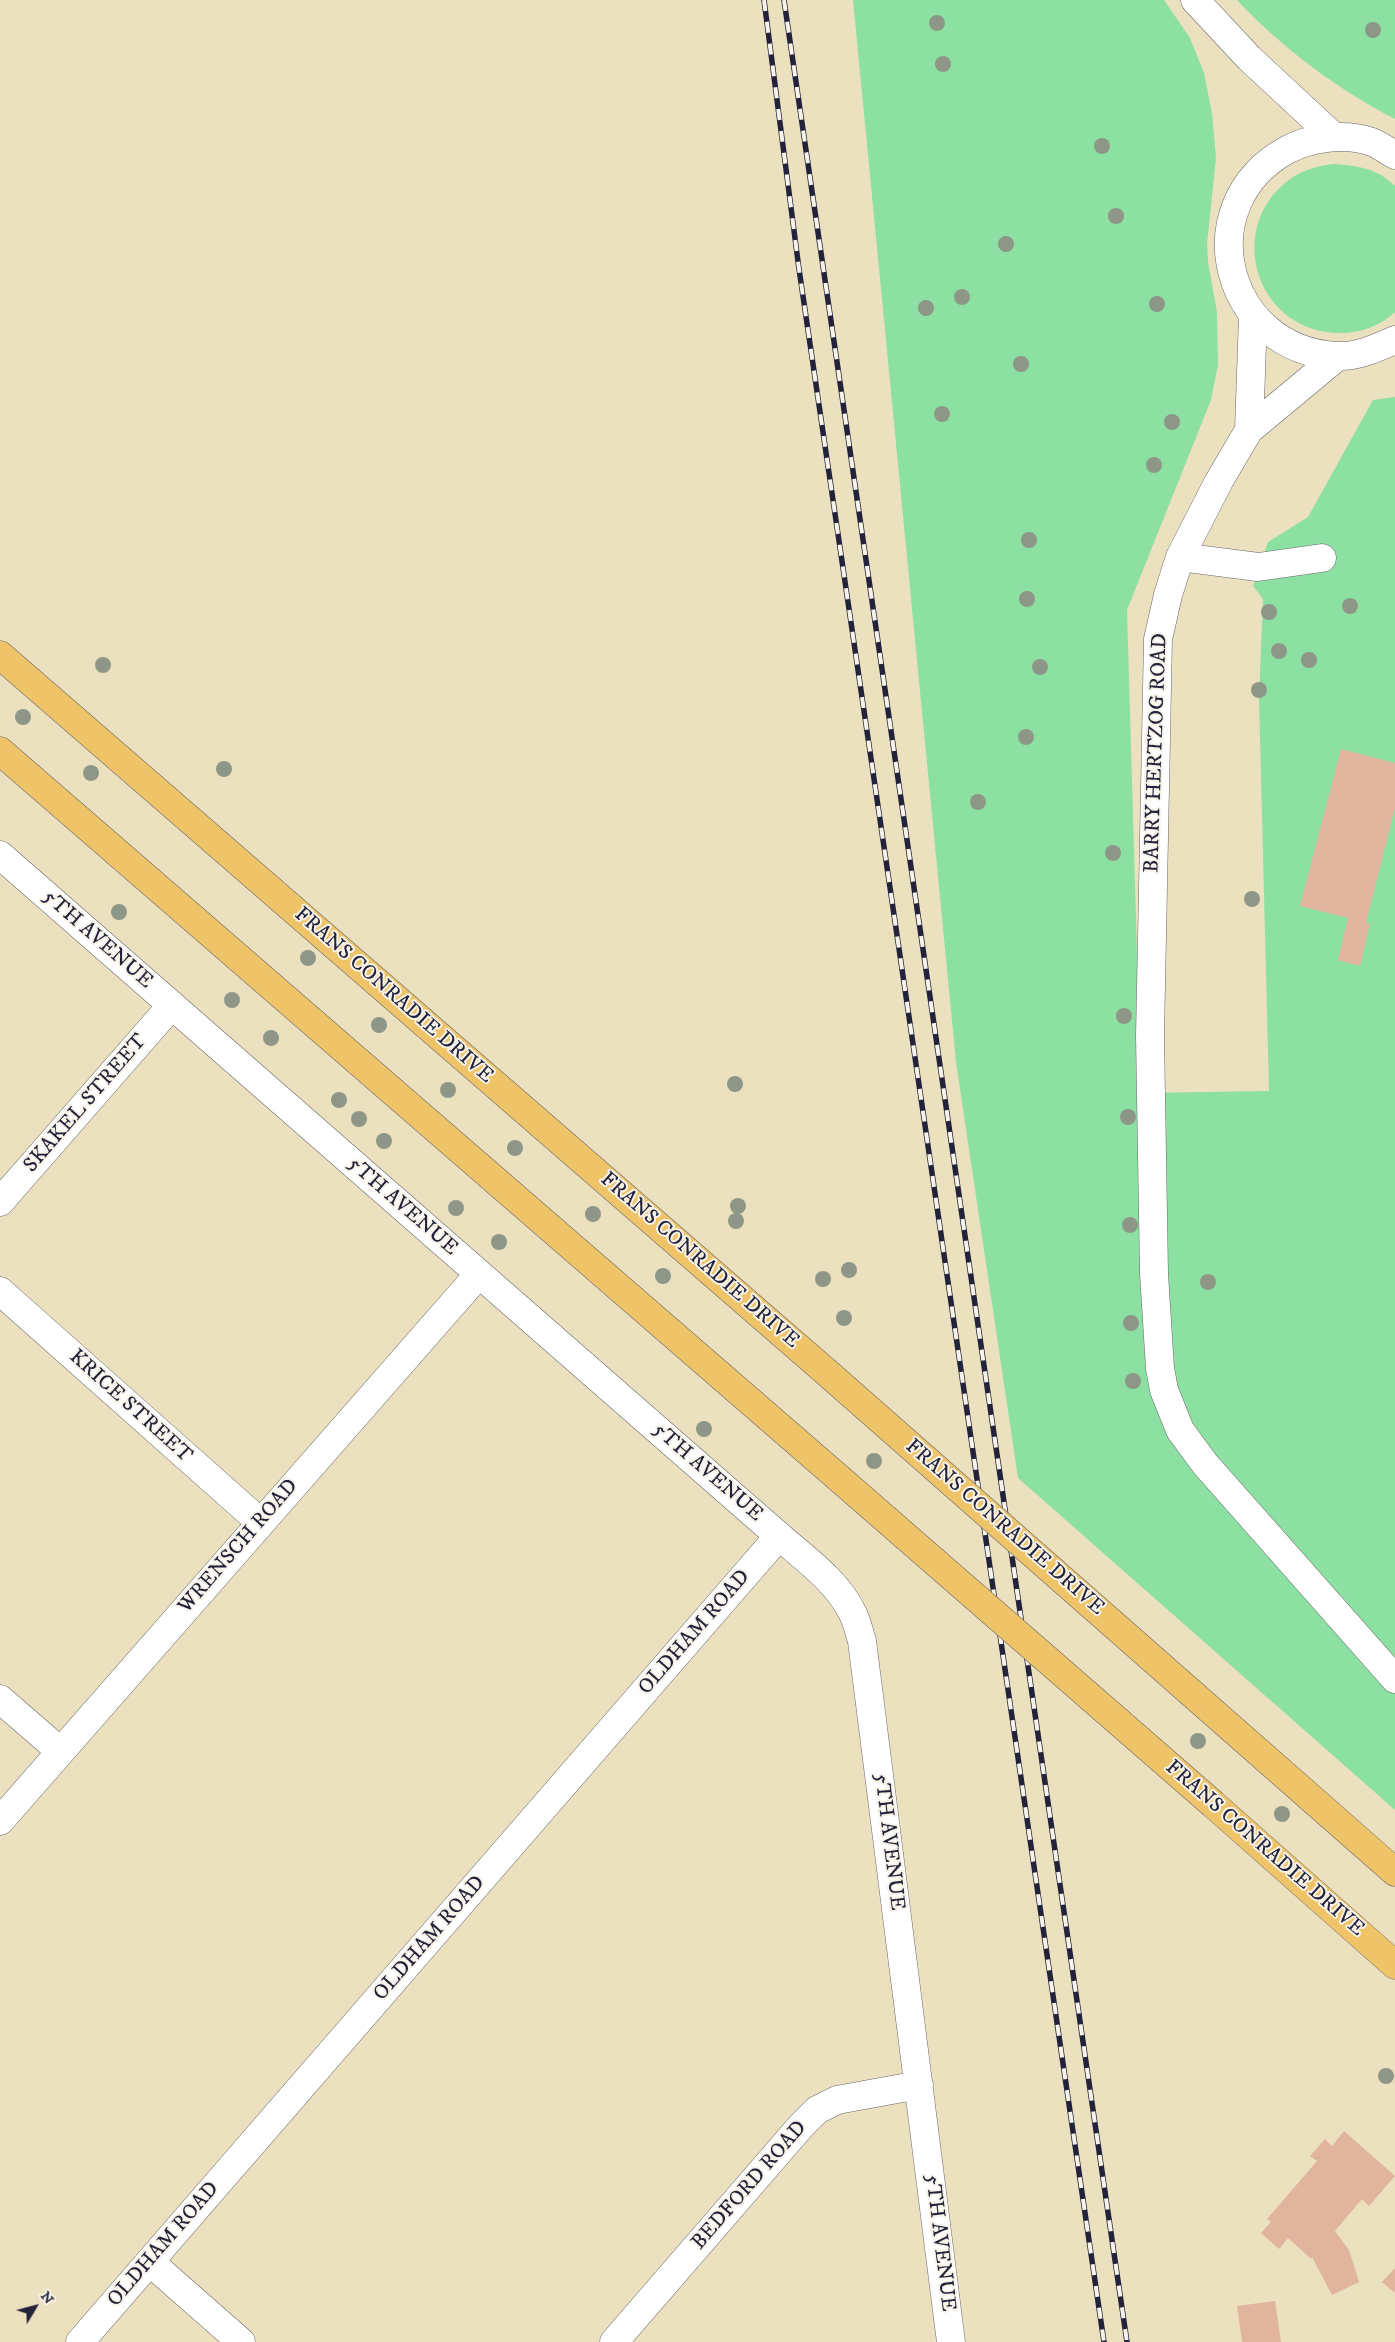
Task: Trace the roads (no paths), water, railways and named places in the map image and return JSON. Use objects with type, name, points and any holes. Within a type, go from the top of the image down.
[{"type":"main road","name":"FRANS CONRADIE DRIVE","points":[[0,655],[824,1370],[1395,1872]]},
{"type":"main road","name":"FRANS CONRADIE DRIVE","points":[[0,751],[834,1474],[1395,1965]]},
{"type":"street","points":[[1195,0],[1249,58],[1334,137]]},
{"type":"street","points":[[1395,155],[1371,142],[1334,137],[1300,143],[1270,160],[1246,185],[1232,217],[1228,252],[1236,286],[1253,316],[1277,338],[1307,352],[1338,356],[1368,352],[1395,340]]},
{"type":"street","name":"BARRY HERTZOG ROAD","points":[[1249,430],[1253,316]]},
{"type":"street","name":"BARRY HERTZOG ROAD","points":[[1338,356],[1249,430],[1180,557],[1168,595],[1158,639],[1150,1036],[1155,1284],[1160,1368],[1164,1390],[1171,1410],[1188,1442],[1205,1464],[1395,1679]]},
{"type":"street","points":[[1180,557],[1258,566],[1322,558]]},
{"type":"street","name":"5TH AVENUE","points":[[0,854],[779,1536],[843,1596],[853,1612],[862,1641],[951,2342]]},
{"type":"street","name":"SKAKEL STREET","points":[[0,1202],[172,1005]]},
{"type":"street","name":"WRENSCH ROAD","points":[[0,1821],[479,1274]]},
{"type":"street","name":"KRICE STREET","points":[[0,1291],[260,1522]]},
{"type":"street","name":"OLDHAM ROAD","points":[[80,2342],[779,1536]]},
{"type":"street","points":[[0,1699],[60,1751]]},
{"type":"street","name":"BEDFORD ROAD","points":[[614,2342],[801,2126],[817,2110],[837,2100],[919,2085]]},
{"type":"street","points":[[150,2262],[241,2342]]},
{"type":"railway","points":[[764,0],[799,269],[1104,2342]]},
{"type":"railway","points":[[784,0],[1127,2342]]}]
